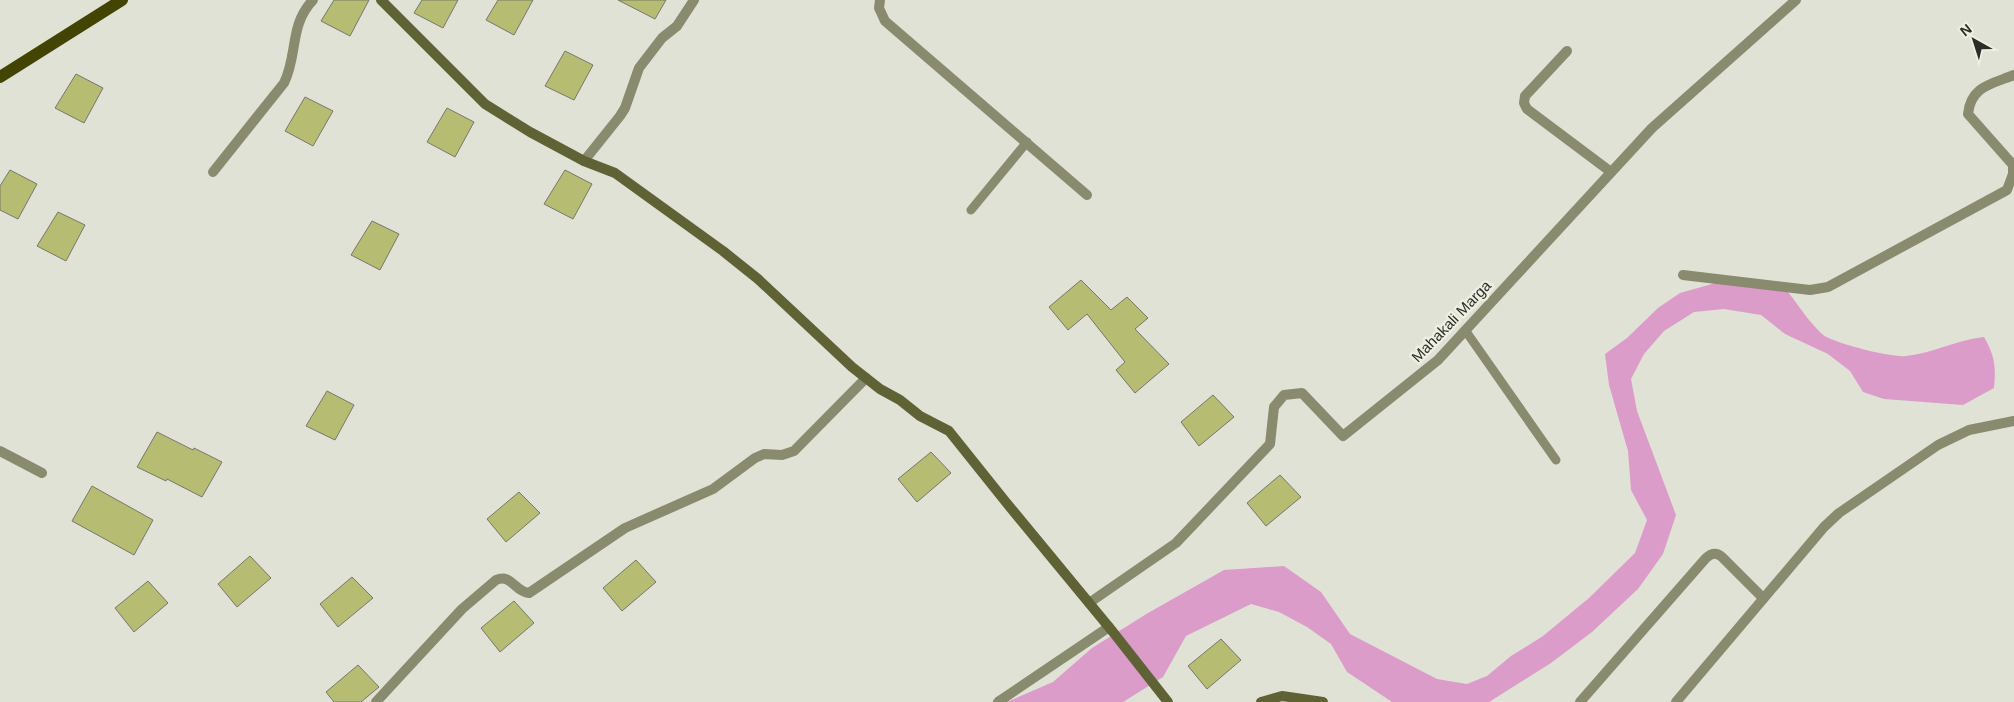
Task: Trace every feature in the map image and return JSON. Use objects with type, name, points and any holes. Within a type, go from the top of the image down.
[{"type":"main road","points":[[0,77],[122,0]]},
{"type":"main road","points":[[381,0],[485,104],[530,132],[584,161],[614,173],[723,250],[758,279],[852,368],[900,400],[920,416],[949,431],[1111,629],[1168,702]]},
{"type":"main road","points":[[1261,702],[1282,696],[1323,702]]},
{"type":"street","points":[[213,172],[284,83],[289,73],[294,36],[300,19],[313,0]]},
{"type":"street","points":[[584,161],[625,108],[639,68],[662,38],[677,26],[694,0]]},
{"type":"street","points":[[880,0],[879,8],[885,21],[1087,195]]},
{"type":"street","name":"Mahakali Marga","points":[[1089,603],[1176,543],[1270,444],[1274,407],[1284,395],[1302,393],[1343,436],[1438,360],[1652,128],[1796,0]]},
{"type":"street","points":[[1566,51],[1525,96],[1524,103],[1527,109],[1611,172]]},
{"type":"street","points":[[1683,276],[1810,290],[1828,287],[2007,190],[2013,174],[2013,164],[1968,114],[1969,103],[1974,94],[1982,88],[2014,75]]},
{"type":"street","points":[[376,702],[462,609],[496,580],[506,578],[523,593],[529,593],[625,528],[713,490],[755,458],[764,454],[788,454],[794,451],[866,378]]},
{"type":"street","points":[[1676,702],[1824,527],[1839,513],[1938,445],[1969,430],[2014,421]]},
{"type":"street","points":[[0,450],[42,473]]},
{"type":"street","points":[[1580,702],[1712,554],[1718,554],[1722,557],[1763,598]]},
{"type":"street","points":[[998,702],[1111,629]]},
{"type":"lane","points":[[971,210],[1027,142]]},
{"type":"lane","points":[[1465,330],[1556,460]]},
{"type":"shaded area","points":[[1719,282],[1788,292],[1822,334],[1838,342],[1876,352],[1906,356],[1984,337],[1994,362],[1994,388],[1963,405],[1884,399],[1863,392],[1850,371],[1828,354],[1785,334],[1761,315],[1724,309],[1694,312],[1664,331],[1644,354],[1631,379],[1637,411],[1676,515],[1663,554],[1638,589],[1592,632],[1551,663],[1489,702],[1392,702],[1347,672],[1331,644],[1307,627],[1279,612],[1251,604],[1186,636],[1163,677],[1123,702],[1007,702],[1053,682],[1092,648],[1148,613],[1224,570],[1284,566],[1321,592],[1350,634],[1437,679],[1467,684],[1487,676],[1511,656],[1543,636],[1589,598],[1635,553],[1647,520],[1631,490],[1628,451],[1609,385],[1605,354],[1627,338],[1658,308],[1680,293]]},
{"type":"building","points":[[334,0],[369,0],[350,36],[321,21]]},
{"type":"building","points":[[422,0],[458,0],[443,28],[414,13]]},
{"type":"building","points":[[498,0],[533,0],[514,35],[486,20]]},
{"type":"building","points":[[618,0],[666,0],[655,19]]},
{"type":"building","points":[[565,51],[593,65],[574,100],[545,86]]},
{"type":"building","points":[[76,74],[103,88],[84,123],[55,108]]},
{"type":"building","points":[[305,97],[333,111],[313,146],[285,131]]},
{"type":"building","points":[[447,108],[474,122],[455,157],[427,142]]},
{"type":"building","points":[[10,170],[37,184],[18,219],[0,210],[0,186]]},
{"type":"building","points":[[565,170],[592,184],[573,219],[544,204]]},
{"type":"building","points":[[58,212],[85,225],[66,261],[37,246]]},
{"type":"building","points":[[372,221],[399,234],[380,270],[351,255]]},
{"type":"building","points":[[1081,280],[1111,310],[1127,297],[1148,318],[1135,329],[1169,364],[1135,393],[1116,370],[1125,362],[1087,314],[1068,330],[1049,307]]},
{"type":"building","points":[[327,391],[354,405],[335,440],[306,426]]},
{"type":"building","points":[[1213,395],[1234,417],[1199,446],[1181,422]]},
{"type":"building","points":[[157,432],[222,462],[202,497],[167,479],[166,481],[137,467]]},
{"type":"building","points":[[931,452],[951,473],[917,502],[898,479]]},
{"type":"building","points":[[1280,475],[1301,497],[1266,526],[1247,503]]},
{"type":"building","points":[[92,486],[153,520],[134,555],[72,521]]},
{"type":"building","points":[[519,492],[540,513],[506,542],[487,519]]},
{"type":"building","points":[[250,556],[271,578],[237,607],[218,584]]},
{"type":"building","points":[[636,560],[656,582],[622,611],[603,588]]},
{"type":"building","points":[[352,577],[373,598],[338,627],[320,604]]},
{"type":"building","points":[[148,581],[168,603],[134,632],[115,608]]},
{"type":"building","points":[[514,601],[534,623],[500,652],[481,628]]},
{"type":"building","points":[[1221,639],[1241,660],[1207,689],[1188,666]]},
{"type":"building","points":[[358,665],[379,687],[361,702],[334,702],[326,692]]}]
